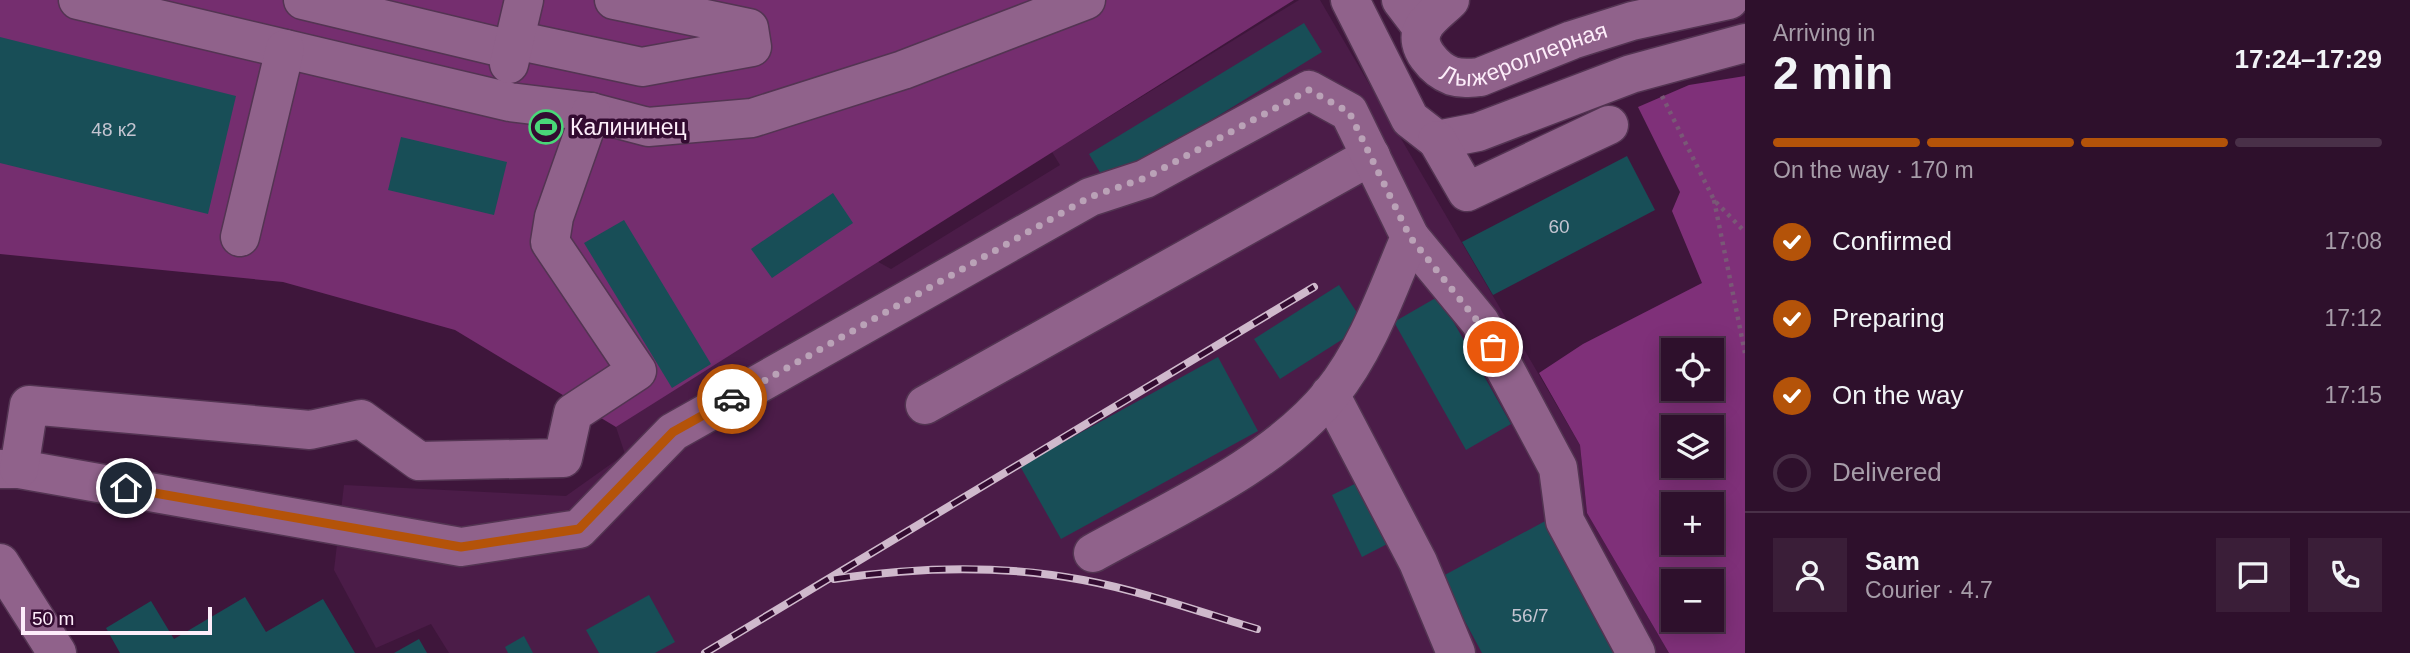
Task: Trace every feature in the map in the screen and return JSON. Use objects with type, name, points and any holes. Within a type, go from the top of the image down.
[{"type":"lane","points":[[303,0],[514,45],[642,67],[752,47],[749,28],[614,0]]},
{"type":"lane","points":[[501,100],[524,0]]},
{"type":"lane","points":[[89,1],[501,100],[591,112],[648,127],[752,118],[903,70],[1086,0]]},
{"type":"lane","points":[[1350,0],[1410,119],[1437,140],[1467,192],[1609,125]]},
{"type":"lane","name":"Лыжероллерная","points":[[1450,0],[1412,14],[1427,56],[1450,75],[1464,79],[1480,77],[1572,40],[1729,0]]},
{"type":"lane","name":"Лыжероллерная","points":[[1607,0],[1625,11],[1655,17]]},
{"type":"lane","points":[[1437,140],[1478,132],[1649,70],[1745,43]]},
{"type":"lane","points":[[240,237],[285,49]]},
{"type":"lane","points":[[591,112],[554,217],[550,242],[637,371],[573,413],[572,428],[563,458],[419,461],[361,419],[310,430],[29,405],[10,469],[461,547],[579,529],[673,432],[1090,197],[1145,178],[1309,90],[1349,112],[1410,237],[1486,335],[1558,468],[1565,521],[1636,653]]},
{"type":"lane","points":[[925,405],[1371,156]]},
{"type":"lane","points":[[1093,553],[1259,460],[1330,394],[1368,338],[1410,237]]},
{"type":"lane","points":[[1330,394],[1418,562],[1456,653]]},
{"type":"lane","points":[[0,563],[57,653]]},
{"type":"path","points":[[1649,70],[1714,200],[1745,353]]},
{"type":"path","points":[[1714,200],[1745,232]]},
{"type":"shaded area","name":"Калининец","points":[[0,0],[1294,0],[616,427],[455,330],[283,282],[0,254]]},
{"type":"shaded area","points":[[1299,0],[1320,0],[1580,445],[1587,513],[1669,653],[449,653],[431,624],[376,648],[334,570],[344,485],[566,496],[625,454],[616,427],[873,259],[891,269],[1060,165],[1052,152]]},
{"type":"shaded area","points":[[1745,76],[1745,653],[1669,653],[1587,513],[1580,445],[1539,373],[1583,344],[1702,283],[1672,211],[1680,192],[1638,107],[1689,85]]},
{"type":"building","points":[[1304,23],[1322,52],[1107,184],[1089,154]]},
{"type":"building","points":[[0,37],[236,96],[208,214],[0,163]]},
{"type":"building","points":[[401,137],[507,162],[494,215],[388,190]]},
{"type":"building","points":[[1627,156],[1655,210],[1493,295],[1462,242]]},
{"type":"building","points":[[833,193],[853,223],[772,278],[751,249]]},
{"type":"building","points":[[624,220],[711,364],[672,388],[584,243]]},
{"type":"building","points":[[1339,285],[1365,325],[1280,379],[1254,339]]},
{"type":"building","points":[[1439,296],[1511,424],[1466,450],[1394,322]]},
{"type":"building","points":[[1218,357],[1258,431],[1061,539],[1020,466]]},
{"type":"building","points":[[1367,478],[1397,539],[1362,557],[1332,495]]},
{"type":"building","points":[[1549,519],[1620,653],[1482,653],[1441,577]]},
{"type":"building","points":[[649,595],[675,642],[655,653],[599,653],[586,630]]},
{"type":"building","points":[[245,597],[266,632],[323,599],[355,653],[120,653],[106,628],[151,601],[174,639]]},
{"type":"building","points":[[524,636],[533,653],[508,653],[505,647]]},
{"type":"building","points":[[419,639],[427,653],[394,653]]},
{"type":"railway","points":[[705,653],[1314,287]]},
{"type":"railway","points":[[834,579],[927,570],[1021,571],[1127,590],[1257,629]]},
{"type":"way so far","points":[[732,399],[1090,197],[1145,178],[1309,90],[1349,112],[1410,237],[1479,323],[1493,347]]},
{"type":"place","name":"Калининец","points":[[546,127]]},
{"type":"route","points":[[126,488],[461,547],[579,529],[673,432],[732,399]]}]
